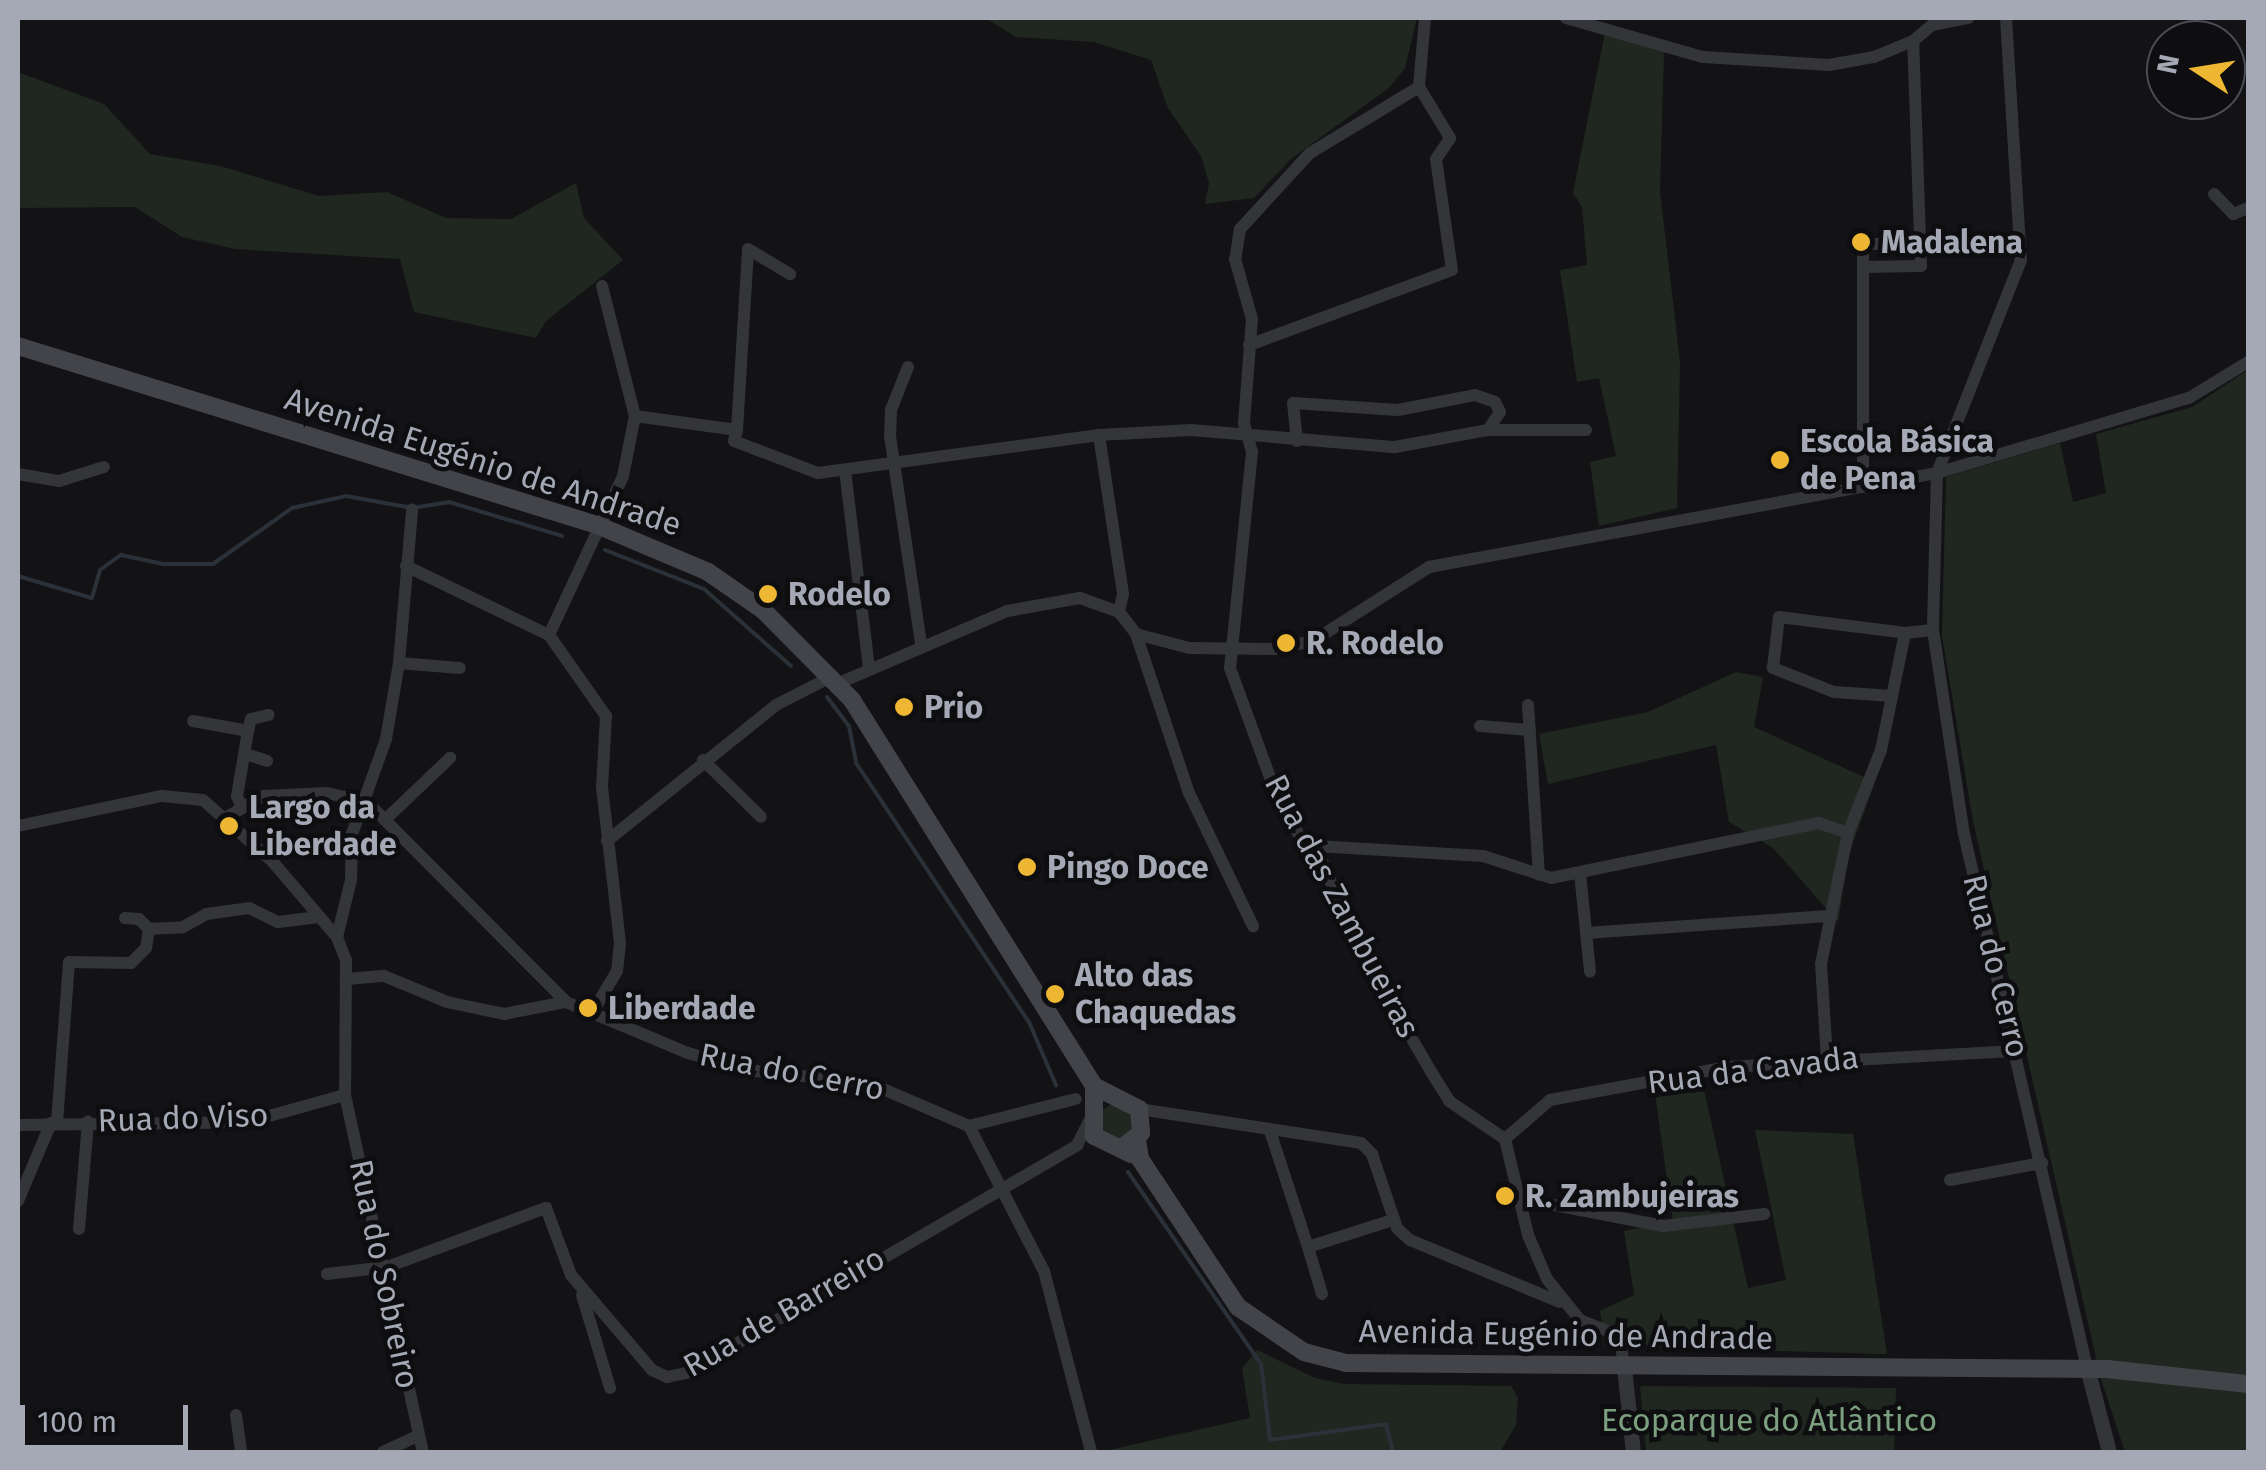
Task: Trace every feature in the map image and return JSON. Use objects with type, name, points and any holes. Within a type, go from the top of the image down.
[{"type":"main road","name":"Avenida Eugénio de Andrade","points":[[18,346],[597,524],[708,572],[763,610],[836,680],[1102,1092]]},
{"type":"main road","points":[[1091,1116],[1102,1092]]},
{"type":"main road","points":[[1102,1092],[1131,1138]]},
{"type":"main road","name":"Avenida Eugénio de Andrade","points":[[1091,1116],[1131,1138],[1238,1307],[1304,1352],[1395,1366],[2087,1368],[2248,1384]]},
{"type":"street","points":[[1248,345],[1452,270],[1436,159],[1450,138],[1419,87],[1425,18]]},
{"type":"street","points":[[1566,18],[1704,58],[1753,64],[1829,65],[1913,42],[1932,25],[1968,18]]},
{"type":"street","name":"Rua do Cerro","points":[[2006,18],[2021,260],[1937,473],[1932,630],[1964,834],[2109,1452]]},
{"type":"street","points":[[1863,267],[1921,266],[1913,42]]},
{"type":"street","name":"Rua das Zambueiras","points":[[1419,87],[1310,153],[1248,217],[1235,258],[1252,318],[1247,435],[1252,475],[1230,668],[1281,807],[1301,838],[1316,846],[1355,941],[1449,1101],[1506,1139]]},
{"type":"street","points":[[2214,194],[2233,214],[2248,208]]},
{"type":"street","points":[[1863,487],[1863,244],[1920,244]]},
{"type":"street","points":[[790,274],[748,248],[734,441],[796,469],[846,470],[1099,434],[1191,430],[1395,447],[1488,430],[1586,430]]},
{"type":"street","points":[[549,635],[597,524],[623,476],[635,416],[602,286]]},
{"type":"street","points":[[1136,634],[1189,648],[1314,641],[1428,567],[1539,552],[1590,537],[1937,473],[2189,398],[2248,362]]},
{"type":"street","points":[[908,367],[890,410],[893,464],[921,643]]},
{"type":"street","points":[[1297,441],[1293,403],[1398,410],[1475,395],[1495,402],[1500,412],[1488,430]]},
{"type":"street","points":[[635,416],[737,430]]},
{"type":"street","points":[[1099,434],[1124,594],[1118,612]]},
{"type":"street","points":[[18,474],[58,481],[104,467]]},
{"type":"street","points":[[846,470],[869,668]]},
{"type":"street","points":[[337,937],[350,880],[352,834],[367,802],[399,663],[412,510]]},
{"type":"street","points":[[406,566],[549,635],[606,716],[607,840],[620,942],[617,971],[592,1013]]},
{"type":"street","points":[[607,840],[776,705],[921,643],[1054,601],[1099,601],[1118,612],[1136,634],[1189,793],[1253,926]]},
{"type":"street","points":[[1892,696],[1834,692],[1773,668],[1779,617],[1905,634],[1932,630]]},
{"type":"street","points":[[1826,1059],[1821,964],[1848,833],[1881,750],[1905,634]]},
{"type":"street","points":[[399,663],[460,668]]},
{"type":"street","points":[[1528,705],[1539,876]]},
{"type":"street","points":[[242,808],[238,796],[249,754],[250,719],[269,715]]},
{"type":"street","points":[[192,721],[248,731]]},
{"type":"street","points":[[1480,726],[1530,730]]},
{"type":"street","points":[[249,754],[267,761]]},
{"type":"street","points":[[388,817],[450,758]]},
{"type":"street","points":[[703,760],[760,816]]},
{"type":"street","points":[[228,817],[263,796],[328,793],[367,802],[388,817],[566,1002]]},
{"type":"street","points":[[18,826],[162,796],[204,800],[228,817],[337,937]]},
{"type":"street","points":[[1316,846],[1483,856],[1539,876],[1580,874],[1818,823],[1848,833]]},
{"type":"street","points":[[1580,874],[1590,971]]},
{"type":"street","points":[[149,929],[249,908],[278,922],[317,916]]},
{"type":"street","points":[[1586,933],[1832,916]]},
{"type":"street","points":[[125,918],[139,919],[149,929]]},
{"type":"street","points":[[18,1201],[54,1123],[69,962],[131,963],[146,948],[149,929]]},
{"type":"street","name":"Rua do Sobreiro","points":[[337,937],[347,979],[345,1095],[387,1268],[423,1452]]},
{"type":"street","points":[[347,979],[384,976],[448,1002],[504,1014],[566,1002]]},
{"type":"street","name":"Rua do Cerro","points":[[566,1002],[746,1070],[869,1083],[969,1126]]},
{"type":"street","name":"Rua da Cavada","points":[[1506,1139],[1550,1100],[1728,1067],[2017,1051]]},
{"type":"street","name":"Rua do Viso","points":[[18,1125],[248,1122],[345,1095]]},
{"type":"street","points":[[1076,1099],[969,1126],[1005,1188],[1044,1271],[1092,1452]]},
{"type":"street","points":[[1077,1145],[1131,1138],[1162,1112],[1270,1134],[1361,1144],[1372,1154],[1393,1220],[1410,1240],[1560,1302],[1580,1320],[1620,1336],[1633,1452]]},
{"type":"street","points":[[1077,1145],[1091,1116]]},
{"type":"street","points":[[80,1230],[88,1122]]},
{"type":"street","points":[[1270,1134],[1322,1294]]},
{"type":"street","points":[[1506,1139],[1518,1198],[1560,1302]]},
{"type":"street","name":"Rua de Barreiro","points":[[387,1268],[546,1208],[582,1287],[652,1370],[668,1377],[686,1372],[842,1276],[1077,1145]]},
{"type":"street","points":[[1950,1180],[2042,1163]]},
{"type":"street","points":[[1518,1198],[1663,1226],[1764,1214]]},
{"type":"street","points":[[1308,1248],[1393,1220]]},
{"type":"street","points":[[327,1274],[387,1268]]},
{"type":"street","points":[[582,1287],[610,1388]]},
{"type":"street","points":[[236,1415],[241,1452]]},
{"type":"street","points":[[383,1452],[417,1436]]},
{"type":"green space","points":[[985,18],[1417,18],[1405,68],[1389,88],[1292,158],[1254,198],[1205,204],[1209,183],[1201,156],[1168,108],[1151,60],[1094,42],[1016,37]]},
{"type":"green space","points":[[1605,33],[1664,51],[1660,191],[1680,362],[1677,508],[1599,526],[1590,462],[1616,456],[1599,378],[1577,382],[1560,270],[1587,265],[1582,207],[1573,193]]},
{"type":"green space","points":[[18,72],[104,104],[150,154],[220,166],[319,196],[387,192],[446,218],[511,219],[576,183],[584,218],[623,260],[546,321],[536,338],[414,312],[400,259],[235,249],[182,237],[135,207],[18,208]]},
{"type":"green space","points":[[2248,370],[2248,1452],[2125,1452],[2101,1379],[1973,821],[1942,636],[1946,477],[2060,443],[2073,502],[2106,493],[2096,434],[2192,407]]},
{"type":"green space","points":[[1736,672],[1763,677],[1754,727],[1875,782],[1849,854],[1838,922],[1773,848],[1729,822],[1716,745],[1548,784],[1539,734],[1648,712]]},
{"type":"green space","points":[[1702,1081],[1748,1288],[1786,1280],[1755,1130],[1853,1134],[1887,1354],[1605,1346],[1600,1311],[1634,1295],[1624,1231],[1673,1222],[1654,1086]]},
{"type":"green space","points":[[1111,1104],[1133,1110],[1135,1129],[1119,1140],[1102,1133],[1102,1111]]},
{"type":"green space","points":[[1257,1350],[1315,1378],[1344,1384],[1511,1386],[1518,1398],[1516,1425],[1500,1452],[1100,1452],[1250,1418],[1242,1368]]},
{"type":"green space","name":"Ecoparque do Atlântico","points":[[1640,1386],[1896,1388],[1894,1452],[1646,1452]]},
{"type":"waterway","points":[[18,576],[92,598],[100,570],[121,555],[163,564],[213,564],[292,508],[346,496],[407,507]]},
{"type":"waterway","points":[[418,507],[449,502],[562,536]]},
{"type":"waterway","points":[[605,550],[704,589],[791,666]]},
{"type":"waterway","points":[[827,697],[849,726],[856,763],[1029,1022],[1056,1085]]},
{"type":"waterway","points":[[1128,1172],[1261,1364],[1270,1440],[1386,1424],[1393,1452]]},
{"type":"place","name":"Madalena","points":[[1861,242]]},
{"type":"place","name":"Escola Básica de Pena","points":[[1780,460]]},
{"type":"place","name":"Rodelo","points":[[768,594]]},
{"type":"place","name":"R. Rodelo","points":[[1286,643]]},
{"type":"place","name":"Prio","points":[[904,707]]},
{"type":"place","name":"Largo da Liberdade","points":[[229,826]]},
{"type":"place","name":"Pingo Doce","points":[[1027,867]]},
{"type":"place","name":"Alto das Chaquedas","points":[[1055,994]]},
{"type":"place","name":"Liberdade","points":[[588,1008]]},
{"type":"place","name":"R. Zambujeiras","points":[[1505,1196]]}]
